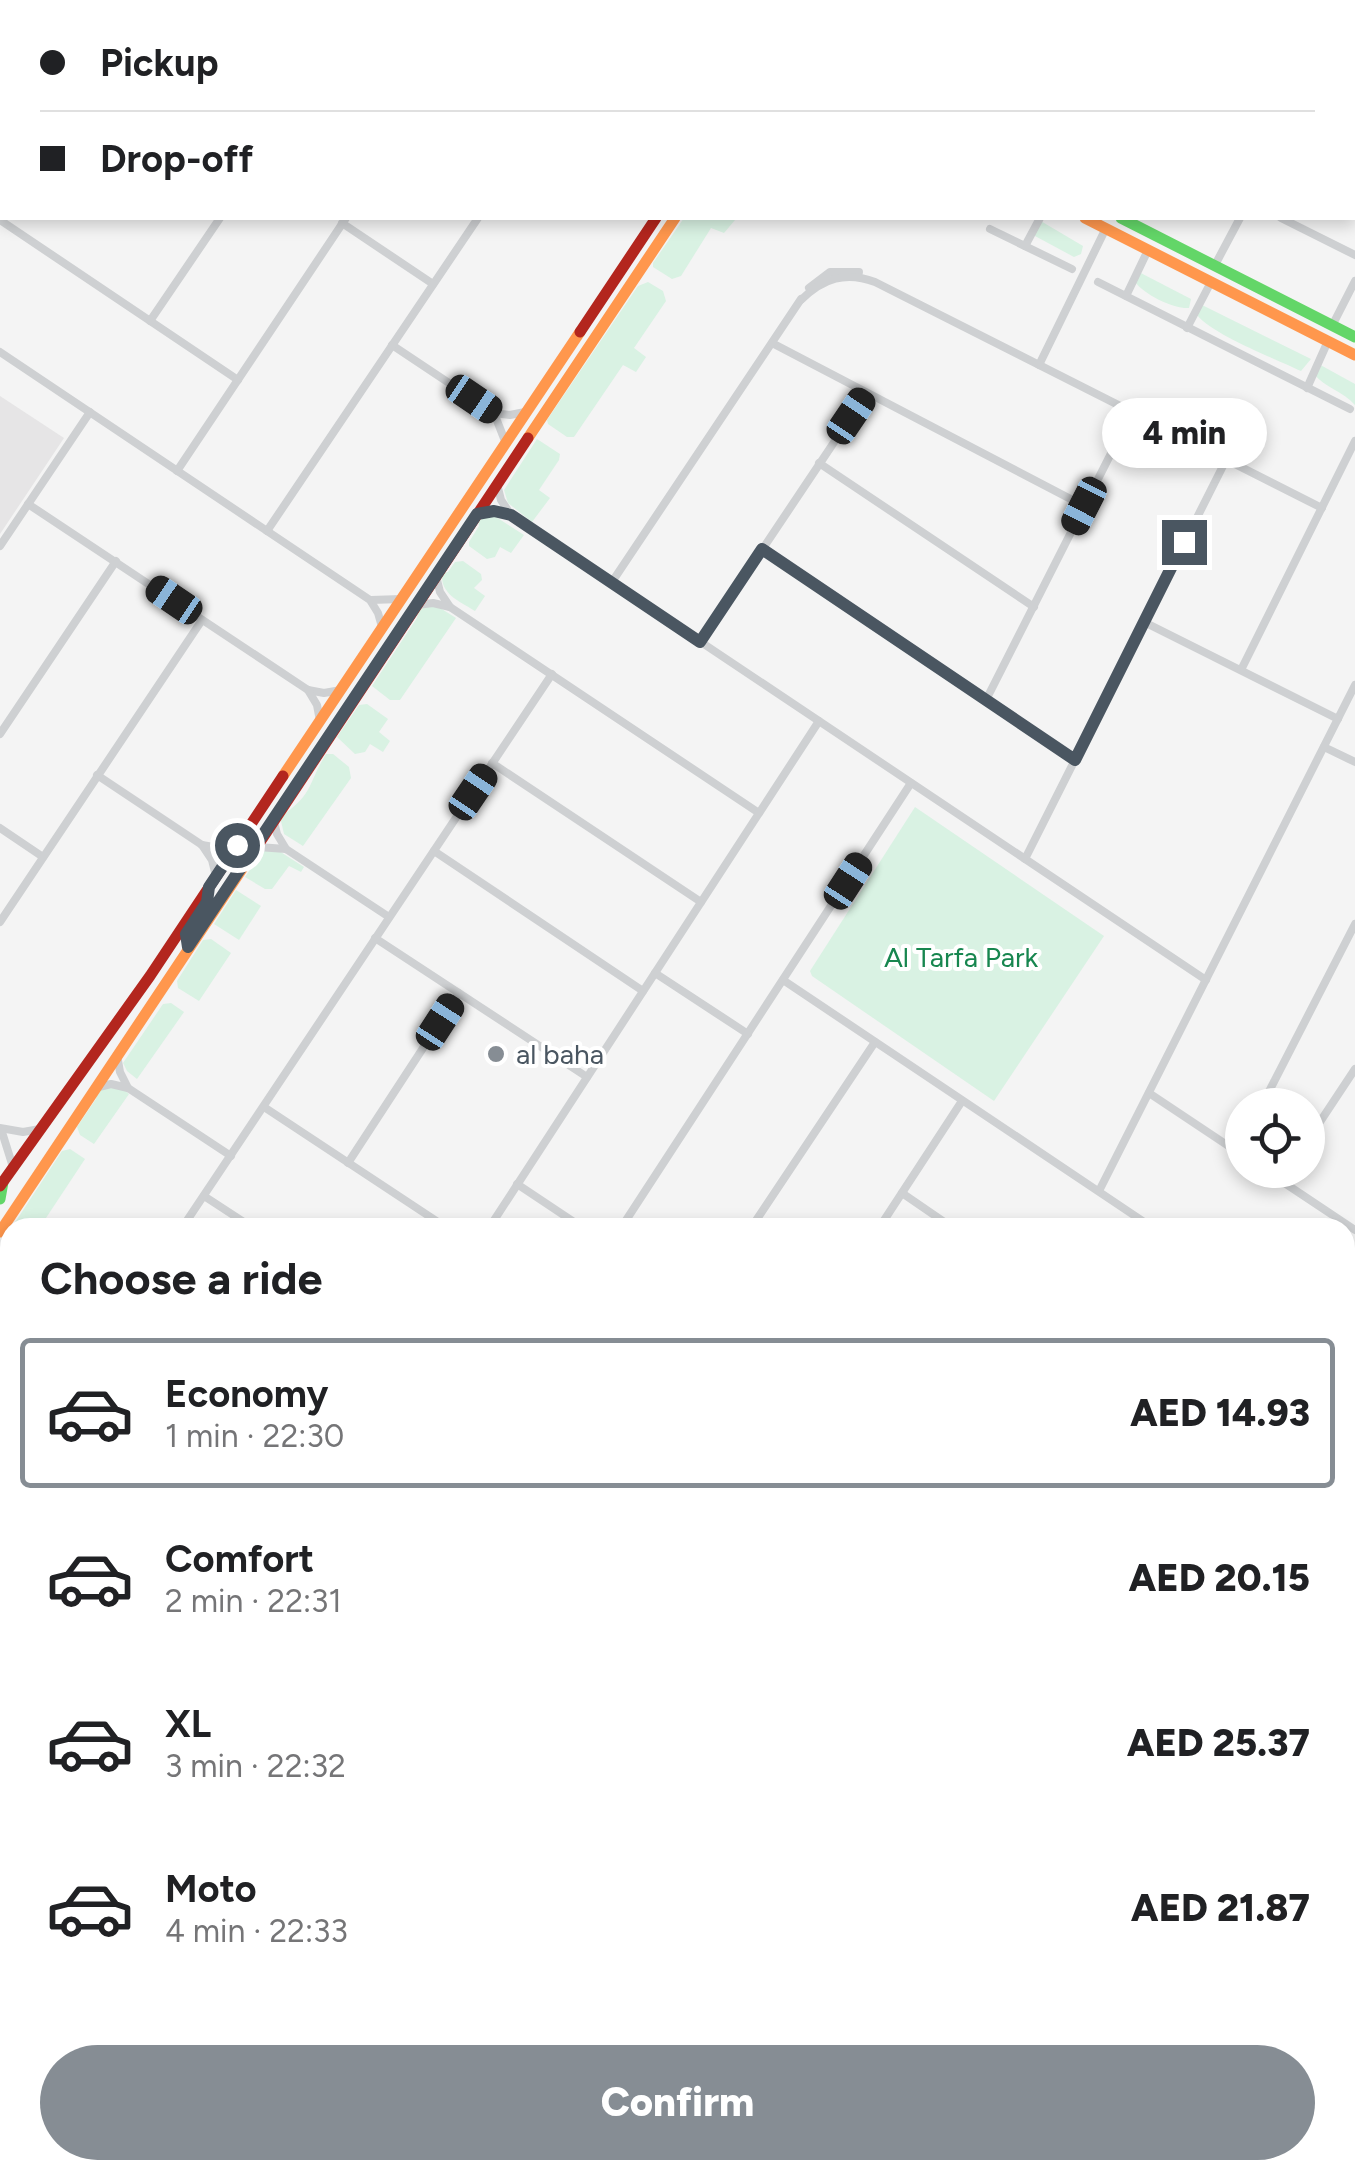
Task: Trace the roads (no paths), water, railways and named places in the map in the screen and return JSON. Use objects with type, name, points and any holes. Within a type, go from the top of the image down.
[{"type":"main road","points":[[0,1199],[2,1184],[213,882],[655,220]]},
{"type":"main road","points":[[9,1218],[674,220]]},
{"type":"main road","points":[[1089,220],[1355,355]]},
{"type":"main road","points":[[1147,225],[1215,266],[1355,337]]},
{"type":"main road","points":[[1232,293],[1278,306],[1282,300]]},
{"type":"main road","points":[[537,424],[540,407],[554,383],[548,378]]},
{"type":"main road","points":[[188,947],[185,937],[207,902],[213,882]]},
{"type":"street","points":[[0,220],[238,380]]},
{"type":"street","points":[[150,320],[219,220]]},
{"type":"street","points":[[177,471],[344,220],[433,284]]},
{"type":"street","points":[[267,531],[477,220]]},
{"type":"street","points":[[1025,246],[1039,220]]},
{"type":"street","points":[[1215,266],[1239,220]]},
{"type":"street","points":[[1285,220],[1355,256]]},
{"type":"street","points":[[1039,365],[1106,228]]},
{"type":"street","points":[[990,229],[1072,269]]},
{"type":"street","points":[[1126,296],[1148,250]]},
{"type":"street","points":[[612,582],[814,282],[839,270],[857,271],[1322,508]]},
{"type":"street","points":[[1332,326],[1355,281]]},
{"type":"street","points":[[1098,282],[1350,409]]},
{"type":"street","points":[[1187,328],[1211,282]]},
{"type":"street","points":[[1307,388],[1328,342]]},
{"type":"street","points":[[772,343],[1084,506]]},
{"type":"street","points":[[392,345],[494,413],[525,412]]},
{"type":"street","points":[[0,352],[370,600],[382,629]]},
{"type":"street","points":[[700,642],[867,393]]},
{"type":"street","points":[[0,546],[90,412]]},
{"type":"street","points":[[986,700],[1132,412]]},
{"type":"street","points":[[494,413],[506,442]]},
{"type":"street","points":[[1241,670],[1355,442]]},
{"type":"street","points":[[1025,859],[1226,460]]},
{"type":"street","points":[[819,462],[1034,607]]},
{"type":"street","points":[[497,483],[501,500],[511,515]]},
{"type":"street","points":[[28,504],[308,690],[341,690]]},
{"type":"street","points":[[477,514],[494,511],[511,515],[1206,980]]},
{"type":"street","points":[[762,549],[1075,760]]},
{"type":"street","points":[[0,734],[116,562]]},
{"type":"street","points":[[436,576],[450,607]]},
{"type":"street","points":[[370,600],[401,599]]},
{"type":"street","points":[[417,604],[433,602],[450,607],[759,813]]},
{"type":"street","points":[[0,922],[202,620]]},
{"type":"street","points":[[1144,622],[1338,719]]},
{"type":"street","points":[[189,1218],[552,674]]},
{"type":"street","points":[[1099,1191],[1355,685]]},
{"type":"street","points":[[308,690],[320,721]]},
{"type":"street","points":[[496,1218],[819,721]]},
{"type":"street","points":[[1324,747],[1355,762]]},
{"type":"street","points":[[492,763],[701,902]]},
{"type":"street","points":[[98,775],[202,845],[212,860],[213,882]]},
{"type":"street","points":[[628,1218],[911,782]]},
{"type":"street","points":[[274,817],[276,834],[286,849],[389,918]]},
{"type":"street","points":[[0,828],[44,857]]},
{"type":"street","points":[[202,845],[237,845]]},
{"type":"street","points":[[254,848],[286,849]]},
{"type":"street","points":[[434,851],[643,990]]},
{"type":"street","points":[[1271,1088],[1355,924]]},
{"type":"street","points":[[375,938],[587,1077]]},
{"type":"street","points":[[655,973],[748,1034]]},
{"type":"street","points":[[783,980],[1138,1218]]},
{"type":"street","points":[[348,1163],[459,993]]},
{"type":"street","points":[[758,1218],[875,1042]]},
{"type":"street","points":[[117,1055],[128,1088]]},
{"type":"street","points":[[1325,1114],[1355,1069]]},
{"type":"street","points":[[95,1088],[111,1084],[128,1088],[230,1156]]},
{"type":"street","points":[[1148,1094],[1225,1140]]},
{"type":"street","points":[[886,1218],[962,1101]]},
{"type":"street","points":[[264,1107],[433,1218]]},
{"type":"street","points":[[1,1128],[23,1132],[45,1127]]},
{"type":"street","points":[[1,1128],[14,1170]]},
{"type":"street","points":[[518,1184],[568,1218]]},
{"type":"street","points":[[1293,1188],[1337,1218]]},
{"type":"street","points":[[902,1193],[938,1218]]},
{"type":"street","points":[[204,1196],[238,1218]]},
{"type":"place","name":"al baha","points":[[496,1054]]},
{"type":"park label","name":"Al Tarfa Park","points":[[961,957]]}]
